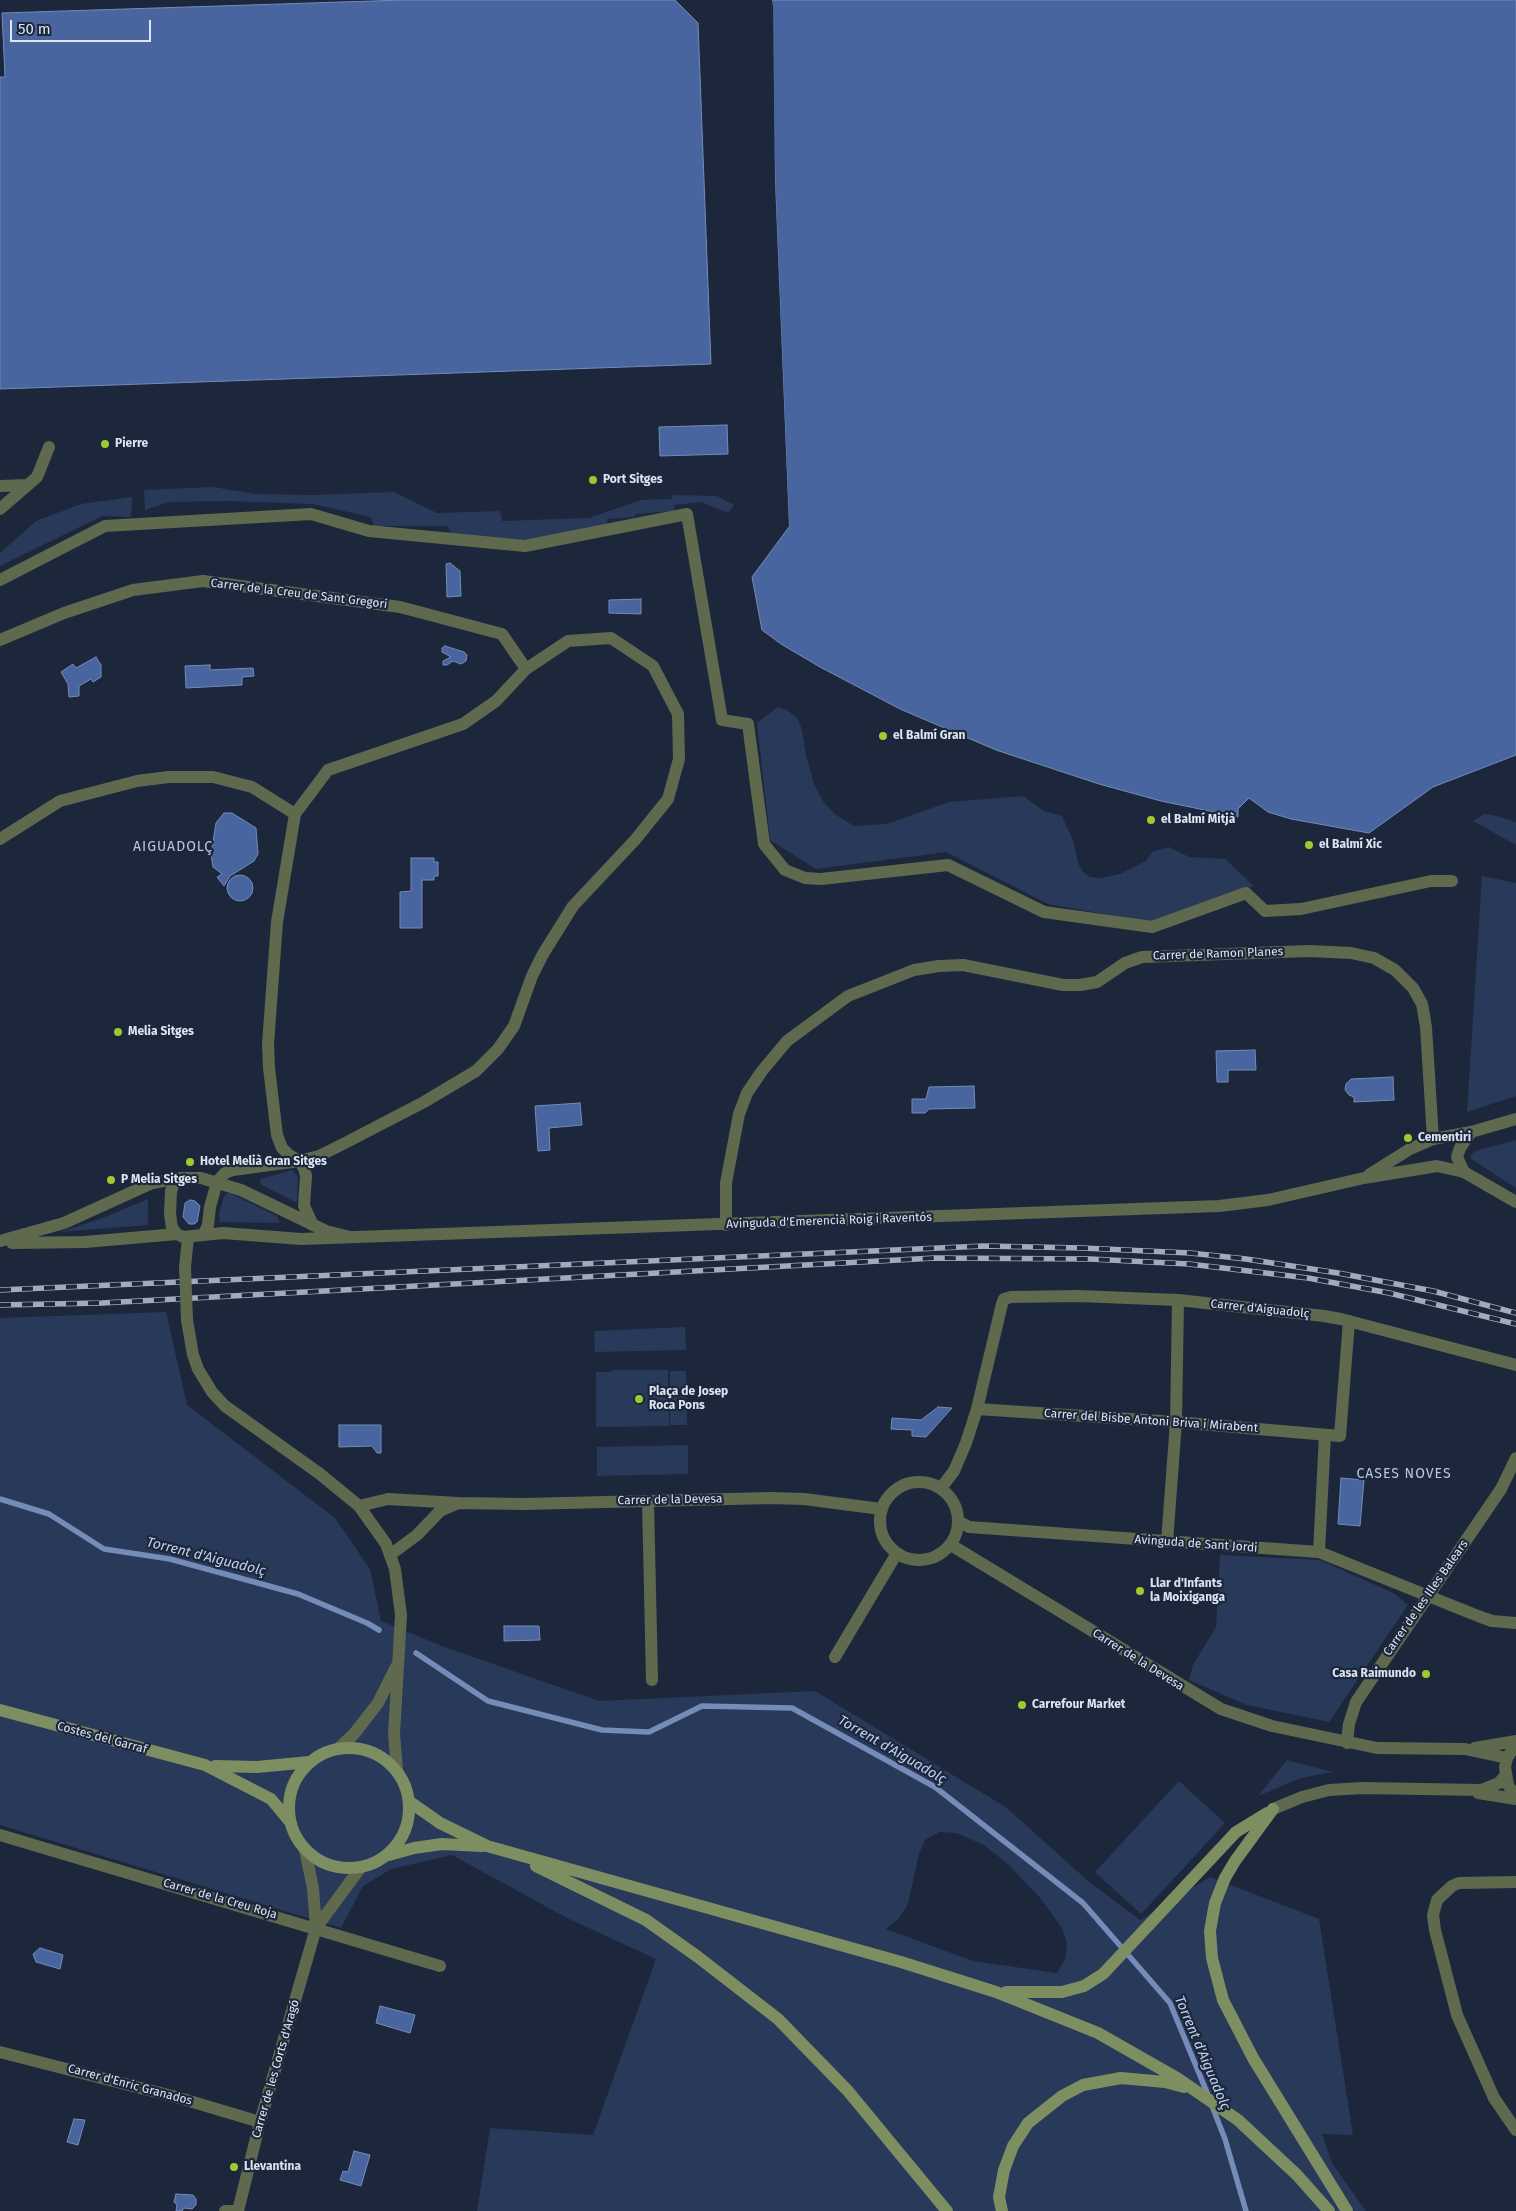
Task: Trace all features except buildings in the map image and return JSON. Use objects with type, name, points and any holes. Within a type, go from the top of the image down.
[{"type":"main road","name":"Costes del Garraf","points":[[0,1710],[205,1765]]},
{"type":"main road","points":[[389,1856],[405,1833],[410,1802],[406,1786],[397,1769],[372,1753],[339,1748],[328,1751],[309,1762],[298,1775],[292,1789],[290,1797],[292,1823],[305,1850],[326,1865],[348,1869],[361,1867],[414,1848],[442,1844],[487,1846]]},
{"type":"main road","points":[[205,1765],[258,1767],[309,1762]]},
{"type":"main road","points":[[205,1765],[270,1799],[292,1823]]},
{"type":"main road","points":[[410,1802],[440,1822],[487,1846],[901,1962],[996,1992],[1098,2033],[1129,2049],[1197,2091],[1238,2120],[1297,2175],[1329,2211]]},
{"type":"main road","points":[[996,1992],[1062,1992],[1084,1986],[1103,1974],[1236,1832],[1273,1809]]},
{"type":"main road","points":[[1273,1809],[1225,1878],[1215,1903],[1210,1931],[1212,1958],[1223,2000],[1253,2058],[1347,2211]]},
{"type":"main road","points":[[502,1850],[646,1920],[698,1957],[778,2019],[848,2091],[947,2211]]},
{"type":"main road","points":[[1002,2211],[1000,2197],[1004,2170],[1013,2146],[1028,2123],[1062,2096],[1082,2085],[1121,2078],[1165,2082],[1197,2091]]},
{"type":"street","points":[[0,509],[37,477],[50,447]]},
{"type":"street","points":[[0,486],[28,485]]},
{"type":"street","points":[[0,580],[105,526],[311,514],[369,531],[525,546],[687,514],[722,720],[748,724],[764,844],[785,870],[805,878],[821,879],[948,865],[1044,912],[1152,927],[1246,893],[1264,911],[1301,909],[1431,881],[1452,881]]},
{"type":"street","name":"Carrer de la Creu de Sant Gregori","points":[[0,640],[64,612],[133,590],[203,582],[400,607],[502,634],[526,669]]},
{"type":"street","points":[[204,1234],[208,1225],[210,1207],[217,1182],[225,1173],[232,1170],[299,1161],[318,1156],[347,1142],[424,1102],[476,1071],[498,1049],[514,1026],[532,976],[543,954],[573,906],[635,840],[668,799],[679,759],[678,714],[653,666],[611,638],[568,641],[526,669],[496,701],[463,724],[328,770],[295,814],[277,922],[268,1044],[273,1117],[277,1135],[282,1148],[288,1156],[299,1161],[306,1176],[304,1206],[314,1225]]},
{"type":"street","points":[[0,839],[60,801],[137,781],[170,777],[213,777],[252,787],[295,814]]},
{"type":"street","name":"Carrer de Ramon Planes","points":[[726,1225],[726,1183],[739,1114],[747,1093],[787,1040],[848,996],[914,970],[938,966],[963,965],[1063,985],[1080,985],[1097,982],[1125,963],[1142,957],[1309,951],[1351,953],[1374,958],[1395,970],[1413,988],[1422,1004],[1426,1027],[1433,1139]]},
{"type":"street","points":[[1364,1178],[1410,1149],[1433,1139],[1471,1132],[1516,1119]]},
{"type":"street","points":[[1464,1172],[1457,1157],[1460,1148],[1471,1132]]},
{"type":"street","points":[[1364,1178],[1437,1166],[1464,1172],[1516,1202]]},
{"type":"street","points":[[181,1178],[174,1184],[170,1199],[170,1214],[172,1228],[182,1236],[186,1267],[187,1320],[193,1355],[198,1370],[212,1392],[232,1411],[320,1474],[359,1506],[390,1555],[399,1588],[401,1615],[394,1734],[397,1769]]},
{"type":"street","points":[[0,1242],[64,1223],[152,1183],[181,1178]]},
{"type":"street","name":"Avinguda d'Emerencià Roig i Raventós","points":[[181,1178],[201,1178],[217,1182],[249,1194],[314,1225],[350,1237]]},
{"type":"street","name":"Avinguda d'Emerencià Roig i Raventós","points":[[182,1236],[232,1233],[301,1240],[1219,1206],[1268,1200],[1364,1178]]},
{"type":"street","points":[[0,1242],[84,1242],[182,1236]]},
{"type":"street","name":"Carrer d'Aiguadolç","points":[[977,1408],[1002,1304],[1004,1299],[1011,1297],[1078,1296],[1178,1300],[1307,1314],[1349,1321],[1516,1365]]},
{"type":"street","points":[[1167,1542],[1176,1422],[1178,1300]]},
{"type":"street","points":[[1319,1552],[1325,1435],[1340,1436],[1349,1321]]},
{"type":"street","points":[[941,1488],[954,1471],[963,1451],[977,1408]]},
{"type":"street","name":"Carrer del Bisbe Antoni Briva i Mirabent","points":[[977,1408],[1325,1435]]},
{"type":"street","name":"Carrer de les Illes Balears","points":[[1344,1742],[1356,1702],[1501,1489],[1516,1458]]},
{"type":"street","points":[[927,1483],[941,1488],[954,1502],[957,1509],[957,1532],[951,1545],[945,1551],[931,1558],[911,1559],[896,1553],[886,1543],[880,1530],[881,1509],[895,1490],[907,1485],[927,1483]]},
{"type":"street","name":"Carrer de la Devesa","points":[[359,1506],[388,1499],[458,1503],[804,1499],[881,1509]]},
{"type":"street","points":[[648,1501],[652,1680]]},
{"type":"street","name":"Carrer de la Devesa","points":[[390,1555],[416,1535],[440,1511],[458,1503]]},
{"type":"street","name":"Avinguda de Sant Jordi","points":[[958,1521],[969,1527],[1319,1552],[1492,1621],[1516,1623]]},
{"type":"street","name":"Carrer de la Devesa","points":[[951,1545],[1221,1709],[1272,1726],[1386,1749],[1465,1749]]},
{"type":"street","points":[[835,1657],[896,1553]]},
{"type":"street","points":[[339,1748],[354,1734],[378,1703],[398,1662]]},
{"type":"street","points":[[1465,1749],[1516,1742]]},
{"type":"street","points":[[1516,1742],[1507,1758],[1506,1776],[1508,1785],[1516,1798]]},
{"type":"street","points":[[1465,1749],[1507,1758]]},
{"type":"street","points":[[1273,1809],[1302,1797],[1329,1790],[1363,1788],[1481,1790],[1491,1787],[1506,1776]]},
{"type":"street","points":[[1465,1791],[1516,1798]]},
{"type":"street","name":"Carrer de la Creu Roja","points":[[0,1835],[440,1966]]},
{"type":"street","name":"Carrer de les Corts d'Aragó","points":[[305,1850],[313,1888],[316,1928]]},
{"type":"street","name":"Carrer de les Corts d'Aragó","points":[[237,2211],[260,2122],[316,1928],[361,1867]]},
{"type":"street","points":[[1516,1882],[1460,1883],[1445,1890],[1437,1900],[1433,1915],[1435,1930],[1458,2015],[1494,2098],[1516,2130]]},
{"type":"street","name":"Carrer d'Enric Granados","points":[[0,2052],[176,2097],[260,2122]]},
{"type":"street","points":[[225,2211],[237,2211]]},
{"type":"shaded area","points":[[403,0],[675,0],[698,23],[711,364],[0,389],[0,77],[5,77],[2,13]]},
{"type":"shaded area","points":[[772,0],[1516,0],[1516,755],[1433,787],[1369,833],[1291,819],[1268,812],[1249,798],[1238,809],[1238,817],[1161,801],[1099,784],[996,750],[900,709],[820,667],[781,644],[762,630],[752,577],[789,527],[775,182]]},
{"type":"shaded area","points":[[727,425],[728,454],[660,456],[659,427]]},
{"type":"shaded area","points":[[213,487],[255,494],[313,495],[394,492],[437,513],[500,511],[502,521],[589,518],[641,500],[671,499],[673,495],[717,496],[734,505],[728,513],[701,502],[674,505],[675,511],[635,514],[635,517],[607,519],[607,525],[526,540],[452,535],[447,526],[374,526],[371,517],[313,504],[228,501],[169,502],[145,510],[144,490]]},
{"type":"shaded area","points":[[132,497],[131,517],[102,516],[0,566],[0,553],[36,521],[81,504]]},
{"type":"shaded area","points":[[450,563],[460,571],[461,596],[447,597],[446,564]]},
{"type":"shaded area","points":[[641,599],[641,614],[609,613],[609,600]]},
{"type":"shaded area","points":[[445,646],[464,652],[467,655],[466,661],[461,664],[453,661],[443,665],[443,661],[451,657],[442,652],[442,648]]},
{"type":"shaded area","points":[[96,657],[101,665],[101,677],[93,682],[91,679],[79,686],[79,696],[69,697],[68,684],[61,672],[73,664],[76,668]]},
{"type":"shaded area","points":[[210,665],[210,670],[253,668],[254,676],[242,677],[242,685],[186,688],[185,666]]},
{"type":"shaded area","points":[[778,707],[787,710],[798,719],[814,784],[824,803],[836,815],[854,826],[887,824],[949,802],[1023,796],[1044,811],[1062,816],[1074,843],[1078,863],[1083,872],[1090,877],[1102,878],[1120,874],[1146,861],[1152,852],[1169,847],[1189,857],[1225,859],[1254,886],[1149,922],[1048,904],[946,852],[816,869],[770,840],[757,723]]},
{"type":"shaded area","points":[[224,813],[232,813],[256,828],[258,854],[254,861],[230,876],[224,886],[217,877],[222,874],[213,867],[211,854],[216,823]]},
{"type":"shaded area","points":[[1484,814],[1516,822],[1516,845],[1473,821]]},
{"type":"shaded area","points":[[411,858],[434,858],[434,862],[438,862],[438,876],[434,876],[434,880],[422,880],[422,928],[400,928],[400,892],[411,891]]},
{"type":"shaded area","points":[[240,875],[249,879],[253,888],[249,897],[240,901],[231,897],[227,888],[231,879]]},
{"type":"shaded area","points":[[1482,876],[1516,883],[1516,1096],[1467,1112]]},
{"type":"shaded area","points":[[1255,1050],[1256,1070],[1228,1070],[1228,1082],[1217,1082],[1216,1051]]},
{"type":"shaded area","points":[[1393,1077],[1394,1100],[1354,1102],[1354,1097],[1345,1090],[1346,1084],[1351,1079]]},
{"type":"shaded area","points":[[974,1086],[975,1108],[929,1109],[925,1113],[912,1113],[912,1099],[926,1099],[929,1087]]},
{"type":"shaded area","points":[[580,1103],[582,1125],[549,1128],[550,1150],[538,1151],[535,1106]]},
{"type":"shaded area","points":[[1516,1140],[1516,1188],[1471,1159],[1471,1155],[1475,1151]]},
{"type":"shaded area","points":[[292,1170],[298,1177],[297,1201],[295,1202],[260,1184],[261,1179]]},
{"type":"shaded area","points":[[227,1193],[277,1216],[280,1223],[220,1222],[219,1214],[224,1196]]},
{"type":"shaded area","points":[[148,1199],[148,1225],[60,1232],[103,1218]]},
{"type":"shaded area","points":[[190,1200],[195,1201],[200,1206],[197,1222],[194,1224],[189,1224],[183,1217],[185,1203]]},
{"type":"shaded area","points":[[166,1312],[187,1405],[335,1518],[370,1569],[381,1621],[442,1646],[599,1701],[815,1691],[1007,1808],[1088,1881],[1140,1920],[1210,1877],[1319,1919],[1353,2135],[1322,2134],[1332,2163],[1366,2211],[477,2211],[490,2128],[593,2135],[656,1959],[567,1918],[452,1855],[391,1869],[363,1886],[341,1928],[0,1825],[0,1318]],"holes":[[[939,1832],[956,1833],[984,1845],[1009,1865],[1042,1900],[1062,1928],[1067,1943],[1065,1959],[1057,1973],[973,1961],[886,1929],[899,1918],[908,1904],[919,1854],[925,1840]]]},
{"type":"shaded area","points":[[685,1327],[686,1350],[595,1352],[594,1331]]},
{"type":"shaded area","points":[[612,1370],[668,1370],[669,1426],[596,1427],[596,1372],[612,1372]]},
{"type":"shaded area","points":[[670,1371],[686,1371],[687,1425],[670,1425]]},
{"type":"shaded area","points":[[938,1407],[952,1408],[926,1437],[912,1436],[912,1430],[891,1429],[892,1418],[921,1420]]},
{"type":"shaded area","points":[[339,1425],[381,1425],[381,1453],[377,1453],[372,1446],[339,1447]]},
{"type":"shaded area","points":[[688,1445],[688,1474],[597,1476],[597,1447]]},
{"type":"shaded area","points":[[1341,1478],[1364,1480],[1360,1526],[1338,1524]]},
{"type":"shaded area","points":[[1220,1555],[1320,1560],[1395,1594],[1408,1605],[1329,1722],[1247,1705],[1189,1680],[1193,1665],[1216,1627]]},
{"type":"shaded area","points":[[504,1626],[539,1626],[540,1640],[504,1641]]},
{"type":"shaded area","points":[[1287,1760],[1333,1772],[1301,1778],[1258,1796]]},
{"type":"shaded area","points":[[1179,1781],[1225,1823],[1141,1914],[1095,1872]]},
{"type":"shaded area","points":[[40,1948],[63,1955],[60,1969],[36,1962],[33,1954]]},
{"type":"shaded area","points":[[380,2006],[415,2015],[410,2033],[376,2023]]},
{"type":"shaded area","points":[[74,2119],[85,2120],[78,2145],[67,2142]]},
{"type":"shaded area","points":[[354,2151],[370,2155],[361,2186],[340,2180],[343,2171],[348,2172]]},
{"type":"shaded area","points":[[176,2194],[193,2195],[196,2199],[196,2205],[192,2209],[184,2208],[182,2211],[176,2211],[177,2205],[174,2202]]},
{"type":"pier","points":[[769,0],[772,0],[773,6],[775,182],[789,527],[785,528],[773,182]]},
{"type":"waterway","name":"Torrent d'Aiguadolç","points":[[0,1499],[49,1514],[104,1549],[170,1559],[298,1594],[367,1623],[379,1630]]},
{"type":"waterway","name":"Torrent d'Aiguadolç","points":[[416,1653],[488,1701],[602,1730],[649,1732],[702,1706],[792,1708],[935,1787],[1083,1903],[1170,2003],[1208,2095]]},
{"type":"waterway","name":"Torrent d'Aiguadolç","points":[[1212,2106],[1225,2139],[1246,2211]]},
{"type":"railway","points":[[0,1290],[984,1246],[1190,1253],[1246,1259],[1338,1273],[1433,1291],[1516,1313]]},
{"type":"railway","points":[[0,1305],[102,1303],[935,1258],[1090,1259],[1189,1264],[1308,1278],[1389,1293],[1516,1324]]},
{"type":"place","name":"Pierre","points":[[105,444]]},
{"type":"place","name":"Port Sitges","points":[[593,480]]},
{"type":"place","name":"el Balmí Gran","points":[[883,736]]},
{"type":"place","name":"el Balmí Mitjà","points":[[1151,820]]},
{"type":"place","name":"el Balmí Xic","points":[[1309,845]]},
{"type":"place","name":"Melia Sitges","points":[[118,1032]]},
{"type":"place","name":"Cementiri","points":[[1408,1138]]},
{"type":"place","name":"Hotel Melià Gran Sitges","points":[[190,1162]]},
{"type":"place","name":"P Melia Sitges","points":[[111,1180]]},
{"type":"place","name":"Plaça de Josep Roca Pons","points":[[639,1399]]},
{"type":"place","name":"Llar d'Infants la Moixiganga","points":[[1140,1591]]},
{"type":"place","name":"Casa Raimundo","points":[[1426,1674]]},
{"type":"place","name":"Carrefour Market","points":[[1022,1705]]},
{"type":"place","name":"Llevantina","points":[[234,2167]]},
{"type":"district","name":"AIGUADOLÇ","points":[[173,847]]},
{"type":"district","name":"CASES NOVES","points":[[1404,1474]]}]
